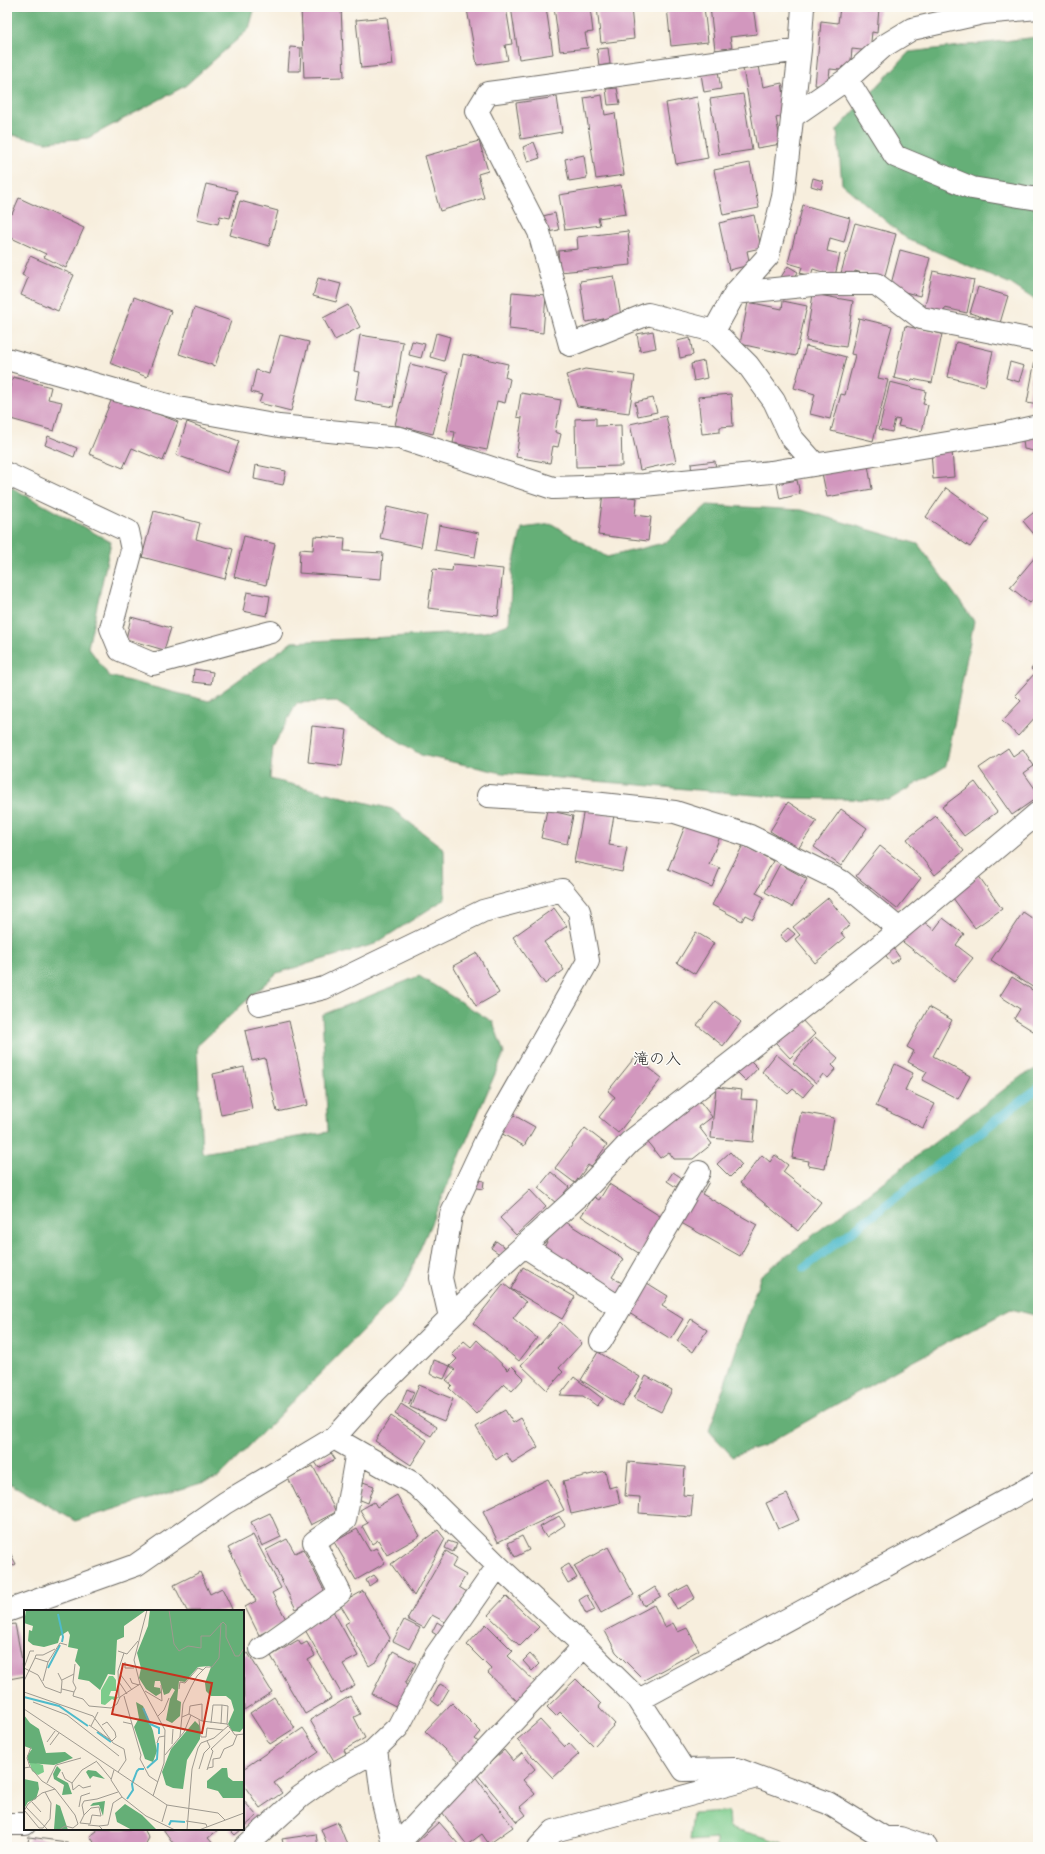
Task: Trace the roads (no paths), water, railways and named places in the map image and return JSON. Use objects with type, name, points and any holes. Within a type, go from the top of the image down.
[{"type":"street","points":[[714,331],[735,293],[768,256],[782,197],[800,50],[803,7]]},
{"type":"street","points":[[792,117],[847,79],[884,46],[912,29],[983,13],[1038,8]]},
{"type":"street","points":[[800,50],[488,93],[477,111],[539,232],[570,345],[648,314],[714,331],[748,365],[774,401],[791,437],[815,464]]},
{"type":"street","points":[[847,79],[895,156],[972,188],[1038,199]]},
{"type":"street","points":[[735,293],[823,284],[876,284],[921,318],[1038,342]]},
{"type":"street","points":[[7,359],[178,408],[279,426],[400,438],[553,488],[652,484],[771,472],[1002,434],[1038,426]]},
{"type":"street","points":[[7,474],[128,531],[132,550],[111,628],[120,650],[153,664],[271,632]]},
{"type":"street","points":[[488,796],[584,802],[675,812],[743,834],[841,881],[899,929]]},
{"type":"street","points":[[7,1611],[45,1604],[136,1564],[225,1503],[334,1438],[375,1392],[450,1317],[583,1192],[630,1142],[899,929],[1038,813]]},
{"type":"street","points":[[259,1004],[324,988],[483,911],[562,890],[580,911],[588,961],[486,1140],[451,1215],[441,1278],[450,1317]]},
{"type":"street","points":[[601,1341],[699,1172]]},
{"type":"street","points":[[524,1246],[620,1308]]},
{"type":"street","points":[[334,1438],[416,1485],[498,1566],[584,1646],[639,1700],[684,1770],[737,1770],[828,1803],[888,1843],[900,1838],[926,1847]]},
{"type":"street","points":[[261,1649],[340,1593],[314,1542],[345,1520],[357,1451]]},
{"type":"street","points":[[639,1700],[1038,1483]]},
{"type":"street","points":[[244,1847],[300,1797],[328,1777],[370,1754],[398,1727],[436,1655],[498,1566]]},
{"type":"street","points":[[395,1847],[584,1646]]},
{"type":"street","points":[[376,1749],[383,1803],[395,1847]]},
{"type":"street","points":[[539,1847],[554,1830],[756,1777]]},
{"type":"street","points":[[7,1824],[24,1824]]},
{"type":"waterway","points":[[804,1268],[1038,1088]]},
{"type":"district","name":"滝の入","points":[[657,1060]]}]
